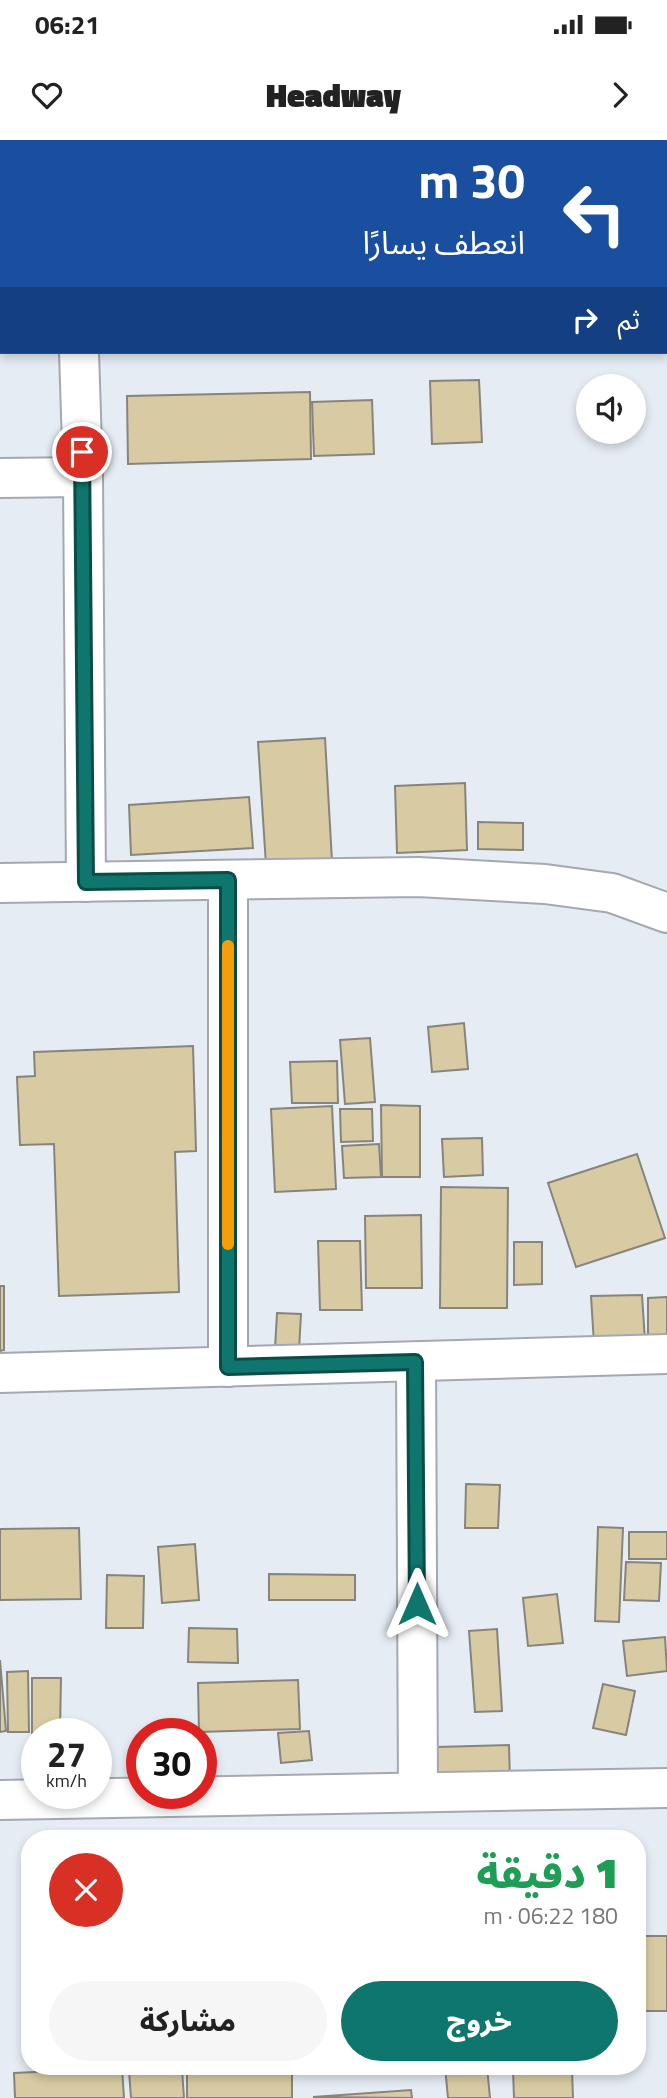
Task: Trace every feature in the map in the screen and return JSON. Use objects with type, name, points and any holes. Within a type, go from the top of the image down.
[{"type":"street","points":[[79,354],[83,477],[86,882]]},
{"type":"street","points":[[0,478],[83,477]]},
{"type":"street","points":[[0,883],[418,877],[545,884],[612,893],[667,913]]},
{"type":"street","points":[[228,880],[228,1367]]},
{"type":"street","points":[[0,1373],[667,1354]]},
{"type":"street","points":[[415,1362],[418,1792]]},
{"type":"street","points":[[0,1800],[667,1788]]},
{"type":"building","points":[[479,380],[482,442],[432,444],[430,381]]},
{"type":"building","points":[[310,392],[311,459],[128,464],[127,396]]},
{"type":"building","points":[[372,400],[374,454],[314,456],[312,402]]},
{"type":"building","points":[[325,738],[332,861],[266,865],[258,742]]},
{"type":"building","points":[[465,783],[467,850],[397,853],[395,786]]},
{"type":"building","points":[[249,797],[253,848],[131,855],[129,805]]},
{"type":"building","points":[[478,822],[523,823],[523,850],[478,849]]},
{"type":"building","points":[[464,1023],[468,1069],[432,1072],[428,1027]]},
{"type":"building","points":[[370,1038],[375,1102],[345,1104],[340,1040]]},
{"type":"building","points":[[193,1046],[196,1151],[175,1152],[179,1292],[59,1296],[54,1144],[20,1145],[17,1077],[35,1076],[34,1052]]},
{"type":"building","points":[[337,1061],[338,1103],[292,1103],[290,1062]]},
{"type":"building","points":[[381,1105],[420,1106],[420,1177],[382,1177]]},
{"type":"building","points":[[332,1106],[336,1189],[275,1192],[271,1109]]},
{"type":"building","points":[[340,1109],[372,1109],[373,1141],[341,1142]]},
{"type":"building","points":[[482,1138],[483,1175],[444,1177],[442,1139]]},
{"type":"building","points":[[379,1144],[381,1177],[344,1178],[342,1146]]},
{"type":"building","points":[[637,1154],[665,1238],[576,1267],[548,1183]]},
{"type":"building","points":[[441,1187],[508,1188],[507,1308],[440,1308]]},
{"type":"building","points":[[421,1215],[422,1288],[366,1288],[365,1216]]},
{"type":"building","points":[[318,1241],[360,1241],[362,1310],[320,1310]]},
{"type":"building","points":[[514,1242],[542,1242],[542,1284],[514,1285]]},
{"type":"building","points":[[0,1286],[4,1286],[4,1350],[0,1351]]},
{"type":"building","points":[[642,1295],[645,1341],[594,1344],[591,1296]]},
{"type":"building","points":[[667,1297],[667,1339],[648,1339],[648,1298]]},
{"type":"building","points":[[277,1313],[301,1314],[299,1350],[275,1349]]},
{"type":"building","points":[[466,1484],[500,1485],[498,1528],[465,1528]]},
{"type":"building","points":[[598,1527],[623,1528],[619,1622],[595,1621]]},
{"type":"building","points":[[79,1528],[81,1599],[0,1600],[0,1529]]},
{"type":"building","points":[[629,1532],[667,1532],[667,1559],[629,1559]]},
{"type":"building","points":[[195,1544],[199,1600],[162,1603],[158,1547]]},
{"type":"building","points":[[626,1562],[661,1563],[659,1601],[624,1600]]},
{"type":"building","points":[[269,1574],[355,1575],[355,1600],[269,1600]]},
{"type":"building","points":[[107,1575],[144,1576],[143,1628],[106,1628]]},
{"type":"building","points":[[557,1594],[563,1643],[528,1646],[523,1598]]},
{"type":"building","points":[[189,1628],[237,1629],[238,1663],[188,1662]]},
{"type":"building","points":[[497,1629],[502,1711],[475,1712],[469,1631]]},
{"type":"building","points":[[665,1637],[667,1671],[627,1676],[623,1641]]},
{"type":"building","points":[[0,1660],[6,1731],[0,1732]]},
{"type":"building","points":[[28,1671],[29,1718],[21,1718],[21,1732],[8,1732],[7,1672]]},
{"type":"building","points":[[32,1678],[61,1678],[60,1718],[32,1718]]},
{"type":"building","points":[[298,1680],[300,1729],[217,1731],[217,1718],[199,1718],[198,1683]]},
{"type":"building","points":[[603,1684],[635,1691],[626,1735],[593,1728]]},
{"type":"building","points":[[309,1731],[312,1760],[281,1763],[278,1733]]},
{"type":"building","points":[[509,1745],[510,1781],[438,1784],[437,1747]]},
{"type":"building","points":[[646,1936],[667,1936],[667,2011],[646,2011]]},
{"type":"building","points":[[14,2073],[122,2075],[124,2098],[15,2098]]},
{"type":"building","points":[[129,2075],[182,2075],[184,2098],[131,2098]]},
{"type":"building","points":[[187,2075],[292,2075],[292,2098],[187,2098]]},
{"type":"building","points":[[446,2075],[488,2075],[490,2098],[448,2098]]},
{"type":"building","points":[[513,2075],[572,2075],[573,2098],[514,2098]]},
{"type":"building","points":[[411,2090],[412,2098],[313,2097]]},
{"type":"slow traffic","points":[[228,946],[228,1244]]},
{"type":"route","points":[[82,452],[86,882],[228,880],[228,1367],[415,1362],[417,1604]]}]
